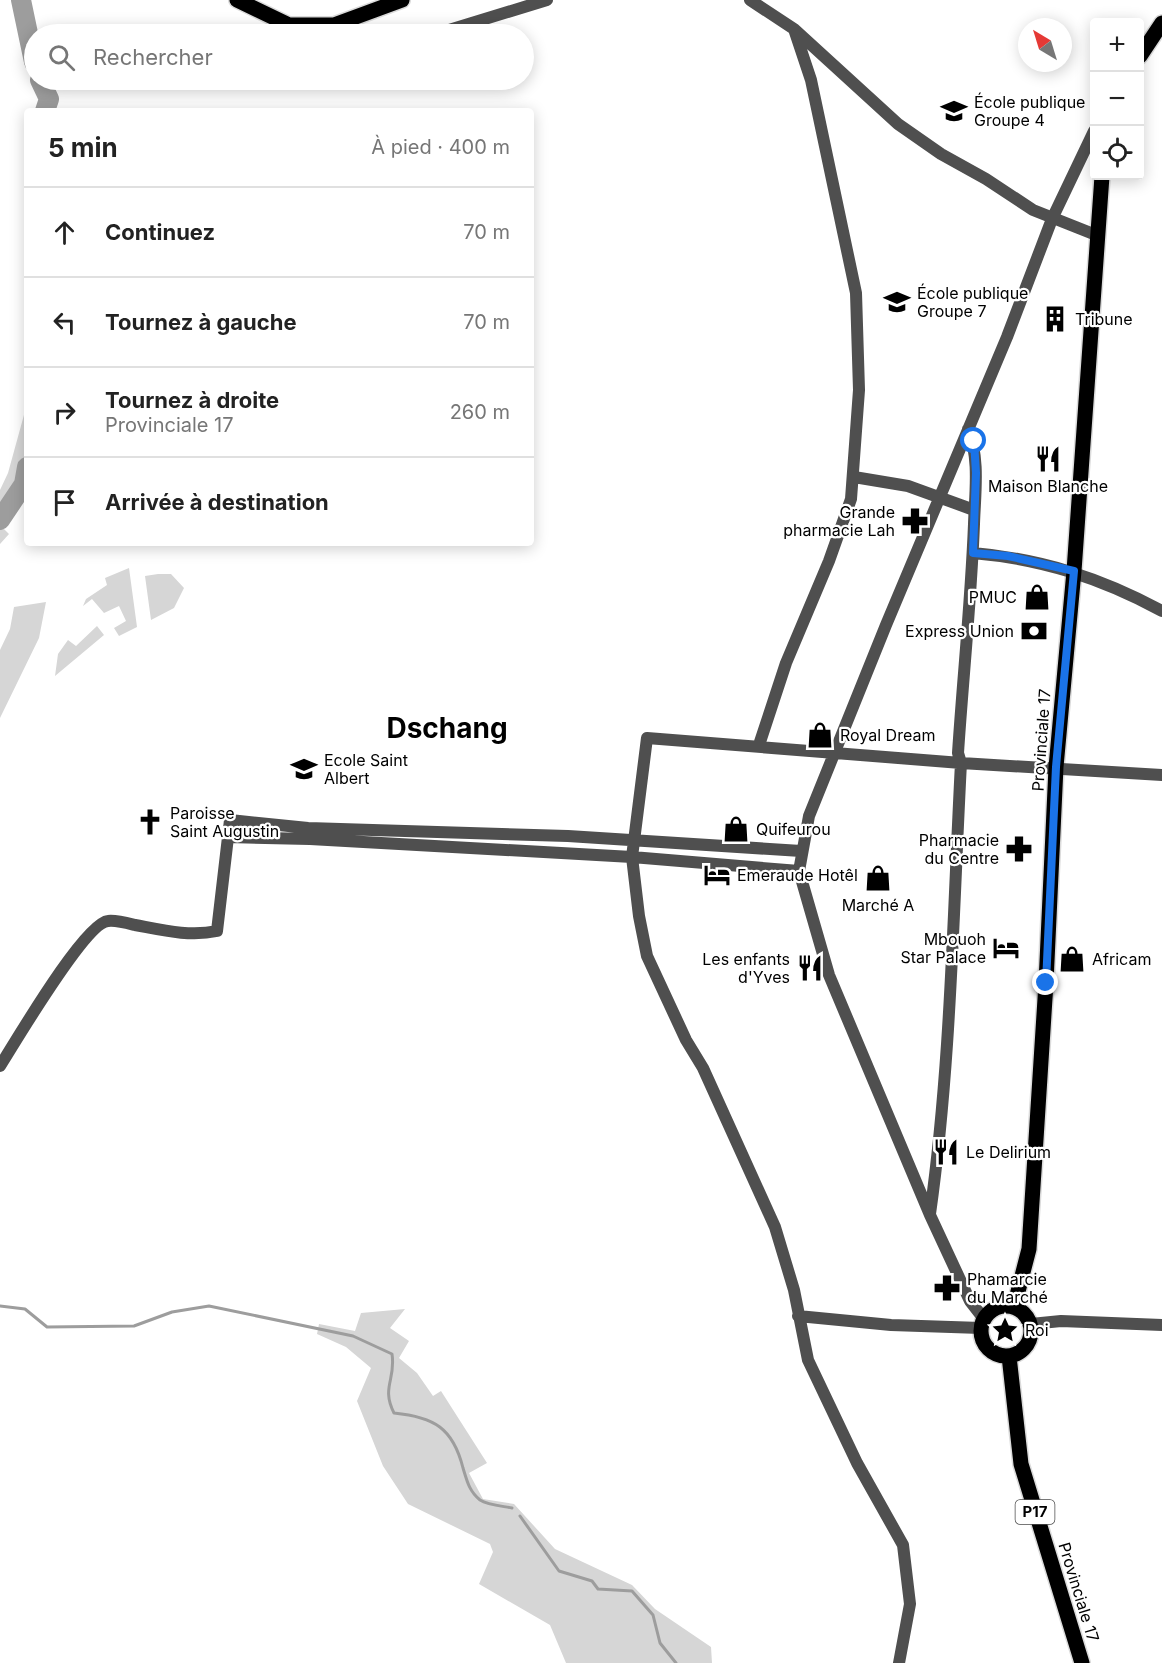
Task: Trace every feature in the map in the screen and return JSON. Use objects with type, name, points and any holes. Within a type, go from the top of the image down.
[{"type":"main road","points":[[237,0],[287,24]]},
{"type":"main road","points":[[338,24],[402,0]]},
{"type":"main road","points":[[1144,50],[1162,23]]},
{"type":"main road","name":"Provinciale 17","points":[[1014,1307],[1029,1249],[1046,983],[1056,767],[1074,571],[1102,180]]},
{"type":"main road","points":[[1002,1306],[1014,1307],[1024,1313],[1031,1324],[1031,1335],[1027,1345],[1019,1352],[1009,1356],[998,1354],[989,1348],[983,1339],[983,1324],[992,1310],[1002,1306]]},
{"type":"main road","name":"Provinciale 17","points":[[1009,1356],[1021,1464],[1082,1663]]},
{"type":"street","points":[[468,24],[547,0]]},
{"type":"street","points":[[750,0],[794,29],[898,124],[941,154],[1052,219],[1096,235]]},
{"type":"street","points":[[759,745],[786,663],[829,561],[851,499],[859,390],[856,293],[811,81],[794,29]]},
{"type":"street","points":[[798,1316],[891,1325],[983,1324],[930,1215],[829,975],[799,871],[809,816],[1036,265],[1052,219],[1090,141]]},
{"type":"street","points":[[930,1215],[937,1163],[950,979],[961,763],[958,753],[973,553],[976,473],[974,441],[968,429]]},
{"type":"street","points":[[854,477],[908,486],[974,510]]},
{"type":"street","points":[[973,553],[1008,556],[1074,571],[1102,581],[1162,611]]},
{"type":"street","points":[[899,1663],[910,1604],[903,1545],[857,1463],[808,1360],[794,1290],[775,1227],[703,1068],[686,1040],[647,956],[639,916],[632,840],[647,738],[759,745],[961,763],[1162,775]]},
{"type":"street","points":[[0,1066],[68,961],[96,925],[108,920],[171,931],[205,933],[217,930],[230,820],[309,828],[419,830],[801,851]]},
{"type":"street","points":[[228,837],[310,839],[632,857],[799,871]]},
{"type":"street","points":[[1031,1324],[1061,1321],[1162,1325]]},
{"type":"shaded area","points":[[24,415],[24,497],[2,527],[9,534],[0,544],[0,490],[8,473]]},
{"type":"shaded area","points":[[129,568],[137,627],[119,636],[114,628],[126,621],[119,606],[104,613],[92,599],[83,606],[86,599],[107,585],[105,578]]},
{"type":"shaded area","points":[[171,574],[184,588],[174,608],[151,620],[145,576]]},
{"type":"shaded area","points":[[46,602],[39,638],[0,718],[0,650],[10,629],[14,607]]},
{"type":"shaded area","points":[[97,626],[104,635],[55,676],[58,654],[68,640],[76,646]]},
{"type":"shaded area","points":[[405,1309],[390,1328],[409,1341],[399,1358],[417,1373],[433,1396],[441,1391],[487,1463],[469,1473],[483,1499],[514,1504],[555,1549],[632,1585],[655,1609],[711,1647],[712,1663],[566,1663],[550,1625],[479,1584],[493,1552],[490,1544],[408,1504],[383,1466],[357,1401],[371,1368],[346,1347],[317,1334],[319,1324],[355,1331],[361,1313]]},
{"type":"waterway","points":[[21,0],[26,24]]},
{"type":"waterway","points":[[45,90],[49,99],[46,108]]},
{"type":"waterway","points":[[0,520],[24,484]]},
{"type":"waterway","points":[[0,1306],[25,1309],[47,1327],[134,1326],[172,1312],[209,1306],[353,1336],[392,1354],[389,1396],[394,1413],[420,1418],[440,1427],[454,1443],[469,1486],[476,1497],[487,1503],[512,1508]]},
{"type":"waterway","points":[[520,1516],[559,1571],[592,1581],[598,1589],[632,1591],[653,1615],[660,1643],[676,1663]]},
{"type":"place","name":"École publique Groupe 4","points":[[954,111]]},
{"type":"place","name":"École publique Groupe 7","points":[[897,302]]},
{"type":"place","name":"Tribune","points":[[1055,319]]},
{"type":"place","name":"Maison Blanche","points":[[1048,459]]},
{"type":"place","name":"Grande pharmacie Lah","points":[[915,521]]},
{"type":"place","name":"PMUC","points":[[1037,597]]},
{"type":"place","name":"Express Union","points":[[1034,631]]},
{"type":"place","name":"Royal Dream","points":[[820,735]]},
{"type":"place","name":"Ecole Saint Albert","points":[[304,769]]},
{"type":"place","name":"Paroisse Saint Augustin","points":[[150,822]]},
{"type":"place","name":"Quifeurou","points":[[736,829]]},
{"type":"place","name":"Pharmacie du Centre","points":[[1019,849]]},
{"type":"place","name":"Emeraude Hotêl","points":[[717,875]]},
{"type":"place","name":"Marché A","points":[[878,878]]},
{"type":"place","name":"Mbouoh Star Palace","points":[[1006,948]]},
{"type":"place","name":"Africam","points":[[1072,959]]},
{"type":"place","name":"Les enfants d'Yves","points":[[810,968]]},
{"type":"place","name":"Le Delirium","points":[[946,1152]]},
{"type":"place","name":"Phamarcie du Marché","points":[[947,1288]]},
{"type":"place","name":"Roi","points":[[1005,1330]]},
{"type":"district","name":"Dschang","points":[[447,728]]},
{"type":"route","points":[[974,441],[976,473],[973,553],[1042,562],[1074,571],[1056,767],[1046,983]]}]
